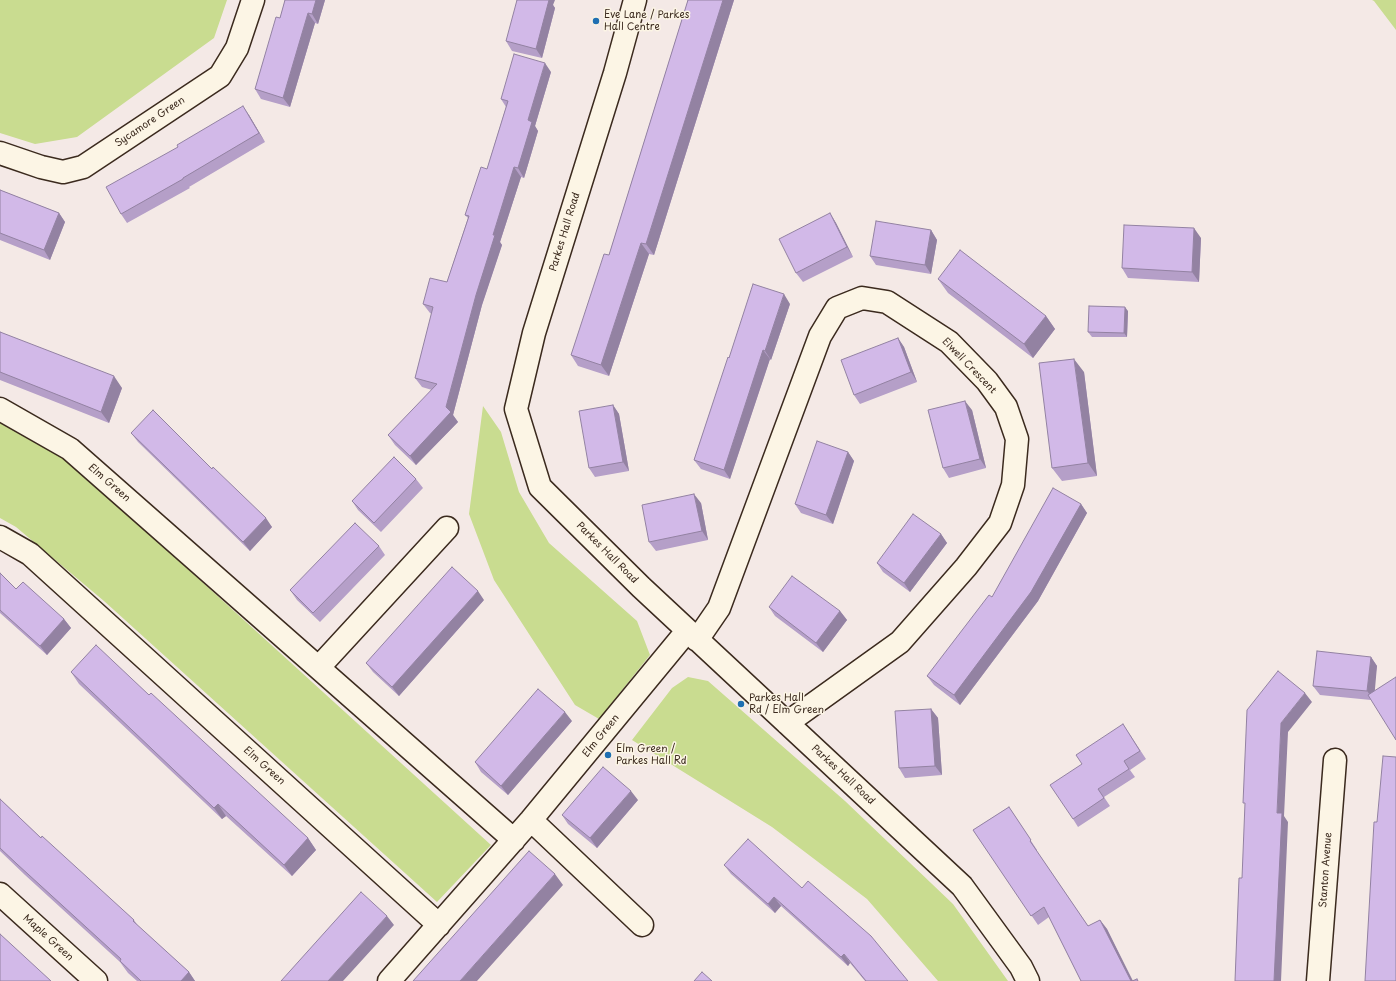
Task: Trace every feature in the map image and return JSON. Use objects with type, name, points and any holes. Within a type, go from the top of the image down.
[{"type":"street","name":"Sycamore Green","points":[[0,153],[41,167],[63,172],[83,167],[220,76],[237,48],[253,0]]},
{"type":"street","name":"Parkes Hall Road","points":[[635,0],[615,73],[534,333],[516,409],[540,487],[641,587],[962,886],[1021,968],[1028,981]]},
{"type":"street","name":"Elwell Crescent","points":[[692,635],[719,608],[820,336],[837,308],[862,298],[887,302],[949,342],[987,381],[1006,407],[1017,439],[1013,485],[1000,523],[966,567],[900,642],[787,723]]},
{"type":"street","name":"Elm Green","points":[[0,409],[70,449],[514,840]]},
{"type":"street","points":[[319,667],[446,528]]},
{"type":"street","name":"Elm Green","points":[[0,537],[36,559],[439,925],[692,635]]},
{"type":"street","name":"Stanton Avenue","points":[[1318,981],[1335,760]]},
{"type":"street","points":[[531,820],[642,925]]},
{"type":"street","name":"Maple Green","points":[[0,894],[96,981]]},
{"type":"street","points":[[389,981],[439,925]]},
{"type":"green space","points":[[0,0],[227,0],[214,38],[77,137],[35,144],[0,133]]},
{"type":"green space","points":[[1372,0],[1396,0],[1396,30],[1374,1]]},
{"type":"green space","points":[[483,406],[501,432],[519,492],[549,543],[637,621],[650,655],[599,719],[575,705],[494,580],[469,514]]},
{"type":"green space","points":[[0,423],[60,456],[189,570],[491,845],[437,902],[104,601],[16,527],[0,518]]},
{"type":"green space","points":[[688,677],[708,681],[845,801],[953,904],[1008,981],[938,981],[867,899],[772,827],[632,740],[672,688]]},
{"type":"building","points":[[285,0],[316,0],[312,14],[308,13],[283,98],[255,89],[276,17],[280,18]]},
{"type":"building","points":[[517,0],[549,0],[536,49],[506,41]]},
{"type":"building","points":[[688,0],[723,0],[646,244],[641,243],[601,365],[571,355],[604,254],[609,255]]},
{"type":"building","points":[[514,54],[545,63],[528,120],[532,122],[518,168],[514,167],[476,295],[446,407],[451,412],[410,456],[388,435],[437,384],[415,378],[433,307],[423,304],[430,278],[447,282],[469,216],[465,215],[481,167],[487,169],[508,101],[501,99]]},
{"type":"building","points":[[243,106],[259,133],[121,214],[106,187],[178,147],[177,145]]},
{"type":"building","points":[[0,190],[59,213],[44,250],[0,233]]},
{"type":"building","points":[[830,213],[847,247],[796,273],[779,239]]},
{"type":"building","points":[[876,221],[931,230],[925,265],[870,256]]},
{"type":"building","points":[[1124,225],[1194,228],[1192,272],[1122,268]]},
{"type":"building","points":[[960,250],[1046,316],[1024,344],[938,279]]},
{"type":"building","points":[[753,284],[784,294],[765,351],[763,350],[724,470],[694,460]]},
{"type":"building","points":[[1089,306],[1125,307],[1124,333],[1088,332]]},
{"type":"building","points":[[0,332],[114,376],[101,412],[0,372]]},
{"type":"building","points":[[898,338],[911,372],[854,395],[841,360]]},
{"type":"building","points":[[1074,359],[1088,463],[1052,468],[1039,363]]},
{"type":"building","points":[[965,401],[980,459],[943,468],[928,410]]},
{"type":"building","points":[[613,405],[623,462],[589,468],[579,411]]},
{"type":"building","points":[[153,410],[212,469],[213,467],[266,518],[243,542],[131,433]]},
{"type":"building","points":[[817,441],[848,452],[826,515],[795,504]]},
{"type":"building","points":[[394,457],[416,479],[374,523],[352,501]]},
{"type":"building","points":[[1053,488],[1081,504],[1031,592],[954,695],[927,676],[989,595],[992,597]]},
{"type":"building","points":[[694,494],[702,531],[649,542],[642,505]]},
{"type":"building","points":[[913,514],[941,534],[904,583],[877,563]]},
{"type":"building","points":[[355,523],[379,546],[313,613],[290,590]]},
{"type":"building","points":[[452,567],[478,591],[392,687],[366,663]]},
{"type":"building","points":[[0,573],[16,589],[23,582],[64,619],[40,646],[0,610]]},
{"type":"building","points":[[792,576],[840,611],[816,643],[769,607]]},
{"type":"building","points":[[96,645],[149,695],[151,693],[308,838],[284,865],[218,804],[214,808],[71,672]]},
{"type":"building","points":[[1317,651],[1371,657],[1367,691],[1313,686]]},
{"type":"building","points":[[1278,671],[1305,693],[1281,723],[1277,813],[1282,813],[1274,981],[1235,981],[1239,878],[1242,878],[1245,803],[1243,803],[1247,710]]},
{"type":"building","points":[[1396,677],[1396,740],[1368,695]]},
{"type":"building","points":[[538,689],[565,712],[501,786],[475,762]]},
{"type":"building","points":[[931,709],[935,766],[899,768],[895,711]]},
{"type":"building","points":[[1123,724],[1140,751],[1124,761],[1129,769],[1098,789],[1104,798],[1073,819],[1050,785],[1082,764],[1076,755]]},
{"type":"building","points":[[1383,756],[1396,757],[1396,981],[1365,981],[1374,822],[1377,822]]},
{"type":"building","points":[[603,767],[631,791],[590,838],[562,815]]},
{"type":"building","points":[[0,799],[41,838],[42,836],[134,920],[133,921],[189,972],[181,981],[141,981],[120,961],[121,959],[0,848]]},
{"type":"building","points":[[1009,807],[1031,840],[1030,841],[1088,926],[1100,920],[1131,981],[1081,981],[1044,907],[1031,916],[973,830]]},
{"type":"building","points":[[748,839],[802,888],[808,881],[871,936],[908,981],[866,981],[844,954],[841,957],[774,897],[768,904],[724,865]]},
{"type":"building","points":[[529,851],[555,874],[460,981],[413,981]]},
{"type":"building","points":[[361,892],[387,916],[328,981],[281,981]]},
{"type":"building","points":[[0,934],[51,981],[0,981]]},
{"type":"building","points":[[702,972],[712,981],[694,981]]},
{"type":"place","name":"Eve Lane / Parkes Hall Centre","points":[[596,21]]},
{"type":"place","name":"Parkes Hall Rd / Elm Green","points":[[741,704]]},
{"type":"place","name":"Elm Green / Parkes Hall Rd","points":[[608,755]]}]
